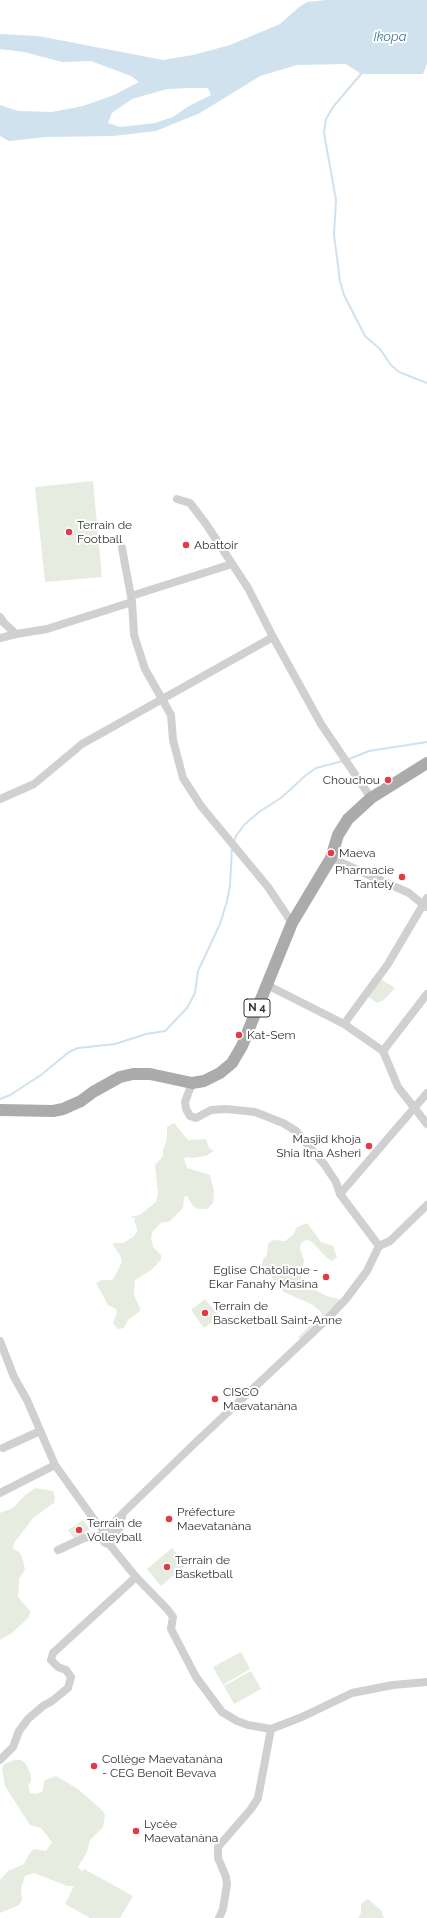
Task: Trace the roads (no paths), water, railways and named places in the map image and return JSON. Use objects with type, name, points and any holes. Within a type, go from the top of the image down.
[{"type":"main road","name":"N 4","points":[[0,1110],[53,1111],[81,1101],[93,1092],[120,1077],[133,1074],[150,1074],[192,1083],[204,1081],[220,1073],[232,1063],[242,1046],[292,923],[331,858],[338,835],[348,819],[371,798],[427,763]]},
{"type":"street","points":[[177,499],[190,503],[248,588],[297,682],[339,752],[371,798]]},
{"type":"street","points":[[122,548],[132,599],[134,636],[145,668],[171,715],[173,740],[183,778],[201,806],[241,852],[268,887],[292,923]]},
{"type":"street","points":[[0,638],[47,629],[232,564]]},
{"type":"street","points":[[0,617],[16,634]]},
{"type":"street","points":[[0,799],[34,784],[82,744],[274,637]]},
{"type":"street","points":[[331,858],[409,893],[426,903],[388,964],[344,1024]]},
{"type":"street","points":[[266,986],[344,1024],[383,1051],[398,1087],[427,1124]]},
{"type":"street","points":[[383,1051],[427,994]]},
{"type":"street","points":[[192,1083],[185,1102],[190,1116],[196,1118],[211,1110],[226,1109],[265,1114],[283,1122],[296,1131],[324,1164],[336,1182],[340,1194],[379,1246]]},
{"type":"street","points":[[340,1194],[415,1109],[427,1093]]},
{"type":"street","points":[[112,1542],[103,1540],[105,1532],[123,1513],[326,1320],[346,1299],[367,1271],[379,1246],[390,1241],[427,1205]]},
{"type":"street","points":[[0,1341],[14,1377],[55,1465],[98,1525],[105,1532]]},
{"type":"street","points":[[3,1448],[40,1431]]},
{"type":"street","points":[[0,1493],[55,1465]]},
{"type":"street","points":[[112,1542],[123,1513]]},
{"type":"street","points":[[58,1550],[84,1538],[91,1538],[105,1532],[114,1532],[112,1542],[123,1560],[136,1577],[168,1610],[173,1618],[171,1629],[196,1677],[222,1712],[228,1717],[248,1725],[271,1729],[302,1717],[352,1693],[393,1685],[427,1682]]},
{"type":"street","points":[[91,1538],[96,1543],[112,1542]]},
{"type":"street","points":[[0,1760],[12,1747],[28,1719],[43,1706],[52,1702],[68,1688],[71,1677],[66,1670],[51,1660],[53,1652],[136,1577]]},
{"type":"street","points":[[219,1918],[223,1909],[227,1884],[226,1877],[218,1858],[218,1847],[251,1809],[258,1798],[271,1729]]},
{"type":"water","name":"Ikopa","points":[[326,0],[427,0],[427,64],[423,74],[361,74],[346,64],[297,65],[260,76],[200,113],[156,131],[113,136],[47,137],[9,141],[0,136],[0,105],[18,111],[52,112],[83,106],[114,95],[139,82],[131,76],[91,61],[62,62],[24,52],[0,49],[0,34],[38,36],[163,60],[193,55],[230,45],[280,24],[307,2]],"holes":[[[208,88],[211,95],[189,106],[173,117],[155,123],[120,127],[108,123],[112,113],[132,99],[167,89]]]},
{"type":"waterway","points":[[361,74],[333,107],[326,119],[324,133],[336,200],[334,235],[340,281],[344,295],[365,336],[380,349],[391,365],[399,372],[427,383]]},
{"type":"waterway","points":[[347,760],[369,751],[427,742]]},
{"type":"waterway","points":[[234,841],[244,825],[259,812],[281,798],[306,775],[316,768],[343,761]]},
{"type":"waterway","points":[[0,1099],[10,1095],[41,1075],[69,1052],[78,1048],[115,1044],[146,1034],[165,1031],[187,1008],[195,993],[198,971],[220,924],[227,901],[230,886],[232,847]]},
{"type":"place","name":"Terrain de Football","points":[[69,532]]},
{"type":"place","name":"Abattoir","points":[[186,545]]},
{"type":"place","name":"Chouchou","points":[[388,780]]},
{"type":"place","name":"Maeva","points":[[331,853]]},
{"type":"place","name":"Pharmacie Tantely","points":[[402,877]]},
{"type":"place","name":"Kat-Sem","points":[[239,1035]]},
{"type":"place","name":"Masjid khoja Shia Itna Asheri","points":[[369,1146]]},
{"type":"place","name":"Eglise Chatolique - Ekar Fanahy Masina","points":[[326,1277]]},
{"type":"place","name":"Terrain de Bascketball Saint-Anne","points":[[205,1313]]},
{"type":"place","name":"CISCO Maevatanàna","points":[[215,1399]]},
{"type":"place","name":"Préfecture Maevatanàna","points":[[169,1519]]},
{"type":"place","name":"Terrain de Volleyball","points":[[79,1530]]},
{"type":"place","name":"Terrain de Basketball","points":[[167,1567]]},
{"type":"place","name":"Collège Maevatanàna - CEG Benoît Bevava","points":[[94,1766]]},
{"type":"place","name":"Lycée Maevatanàna","points":[[136,1831]]}]
